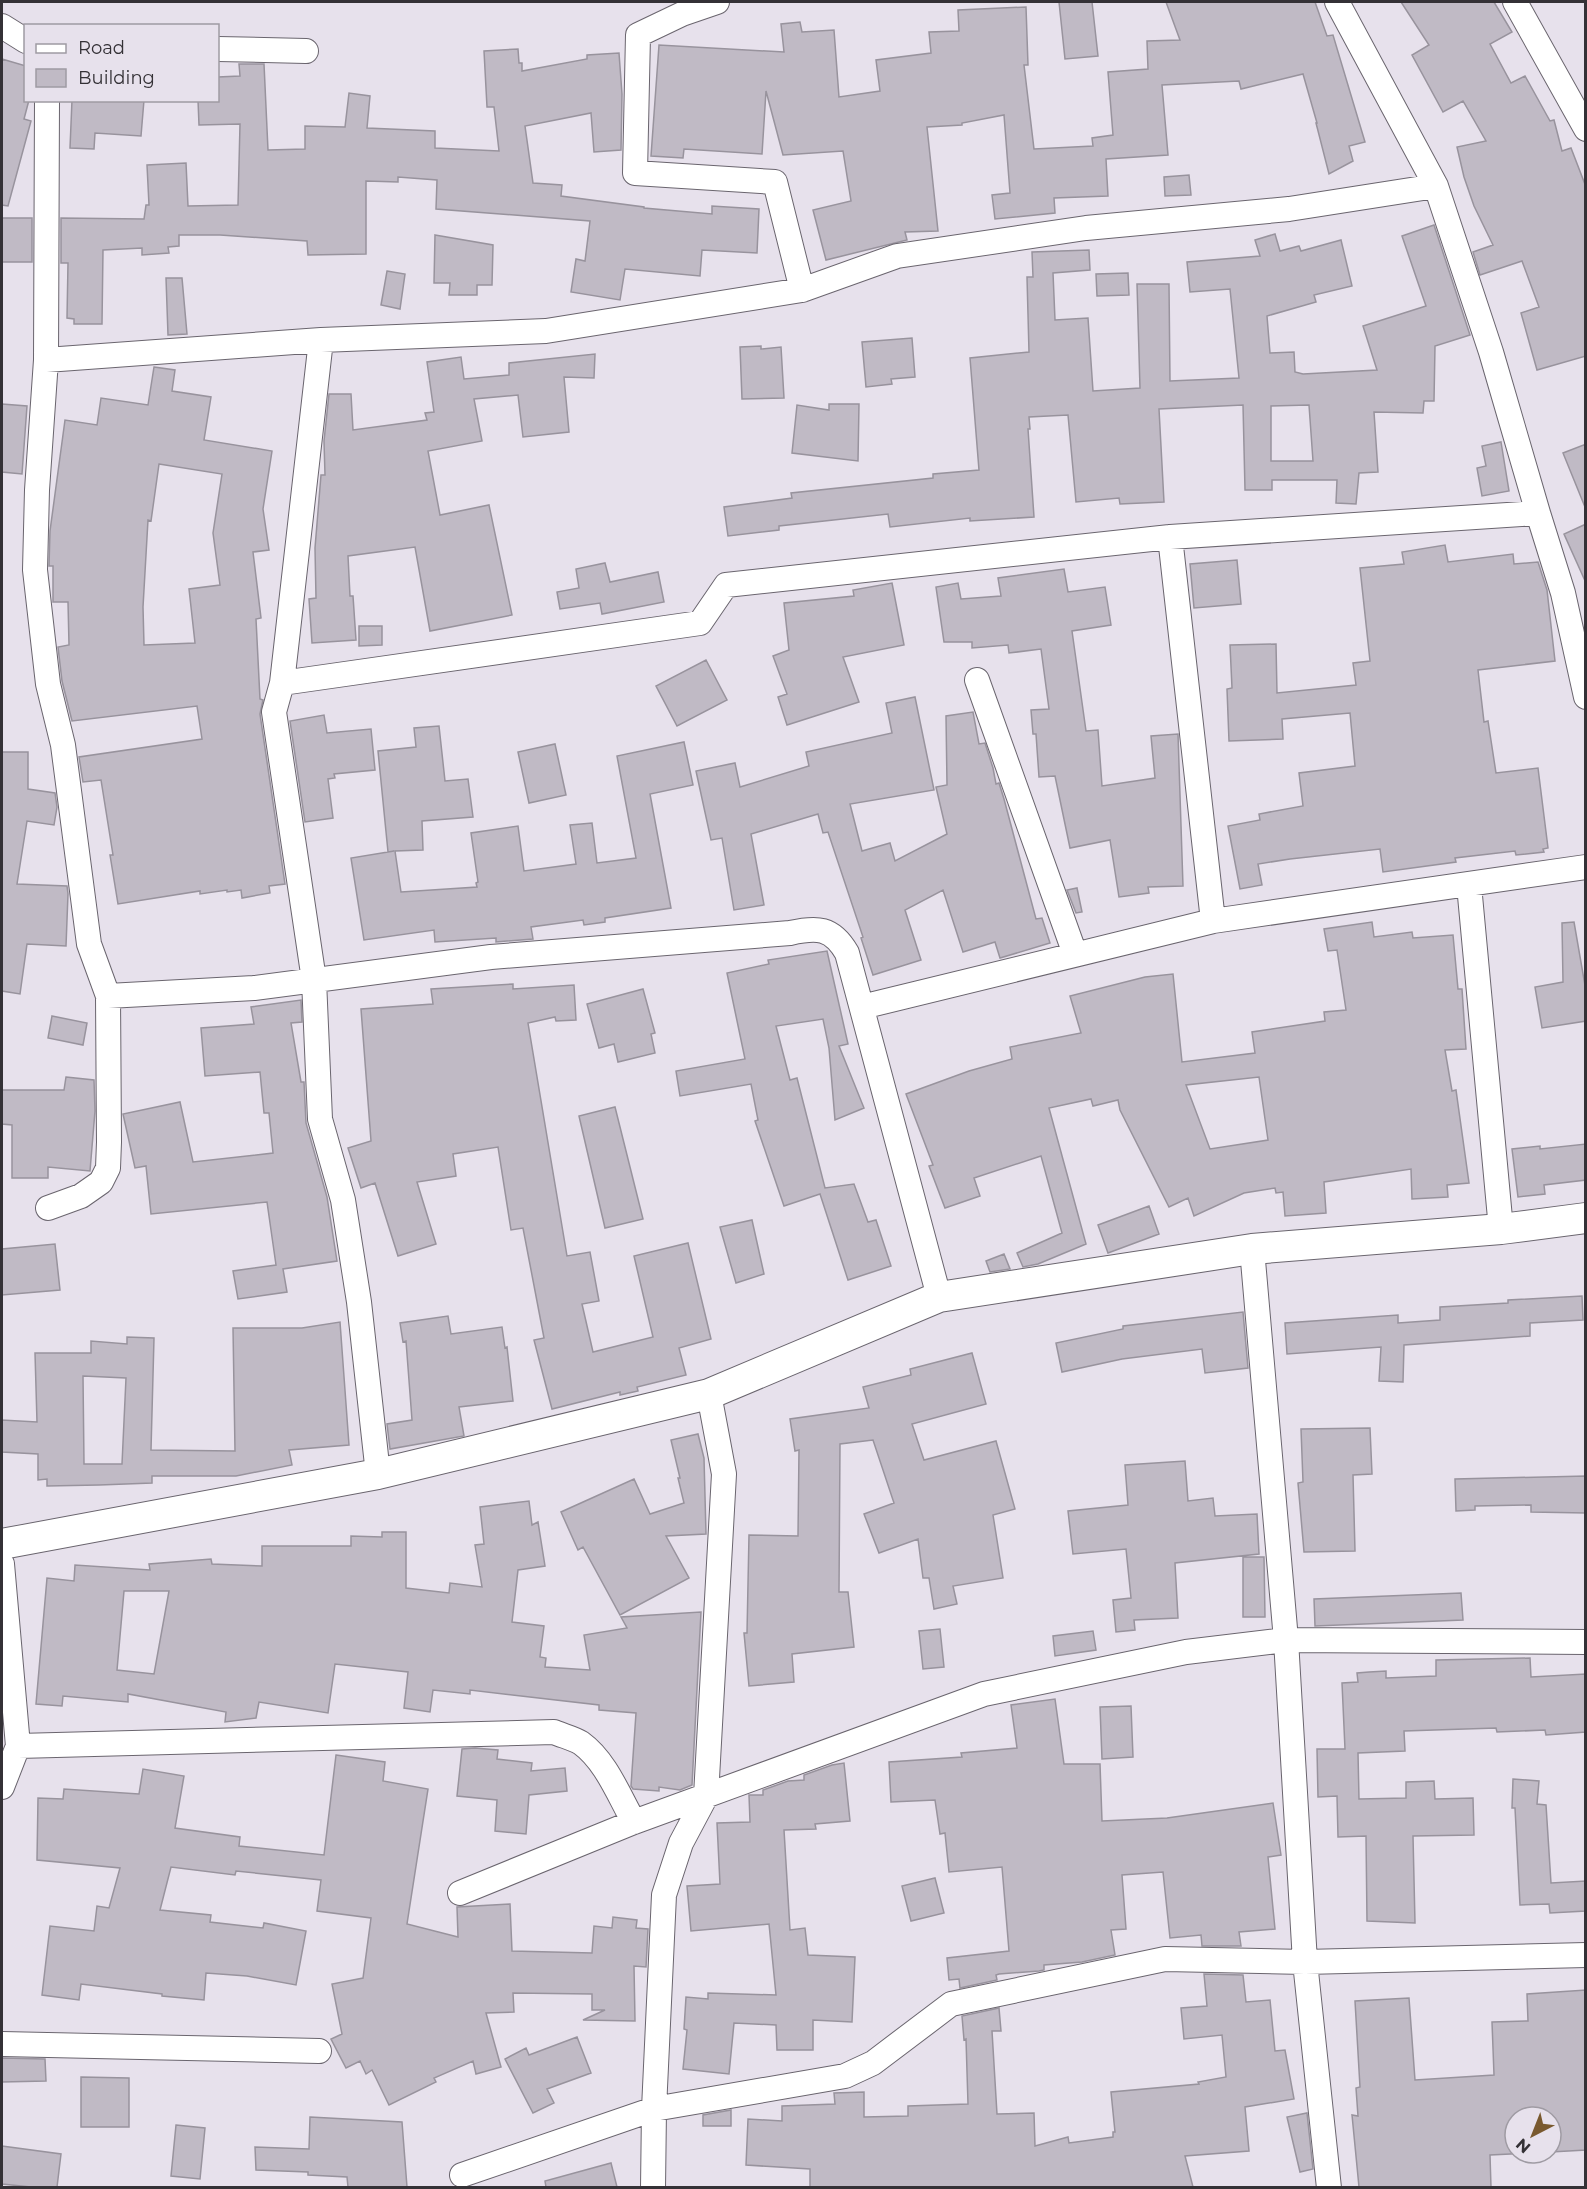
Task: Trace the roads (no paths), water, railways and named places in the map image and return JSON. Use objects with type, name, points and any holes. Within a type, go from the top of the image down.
[{"type":"street","points":[[717,2],[682,14],[638,35],[635,172],[775,182],[802,290]]},
{"type":"street","points":[[1337,2],[1436,186],[1491,352],[1563,594],[1586,697]]},
{"type":"street","points":[[1515,2],[1586,129]]},
{"type":"street","points":[[2,26],[24,40]]},
{"type":"street","points":[[219,49],[306,51]]},
{"type":"street","points":[[47,102],[46,360],[37,490],[35,570],[48,684],[63,745],[89,944],[108,996],[109,1142],[108,1168],[101,1182],[81,1196],[48,1208]]},
{"type":"street","points":[[46,360],[321,340],[546,331],[802,290],[897,256],[1086,228],[1289,208],[1436,186]]},
{"type":"street","points":[[321,340],[282,683],[274,712],[314,980],[320,1119],[344,1200],[359,1302],[378,1474]]},
{"type":"street","points":[[282,683],[700,623],[726,585],[1170,537],[1538,513]]},
{"type":"street","points":[[1170,537],[1213,921]]},
{"type":"street","points":[[977,680],[1075,954]]},
{"type":"street","points":[[862,1007],[1213,921],[1586,867]]},
{"type":"street","points":[[1469,885],[1501,1229]]},
{"type":"street","points":[[108,996],[254,988],[491,957],[778,934],[810,929],[822,930],[834,935],[847,953],[939,1297]]},
{"type":"street","points":[[2,1544],[378,1474],[709,1394],[939,1297],[1252,1249],[1501,1229],[1586,1218]]},
{"type":"street","points":[[1252,1249],[1286,1640],[1305,1962],[1329,2187]]},
{"type":"street","points":[[652,2187],[664,1895],[681,1843],[706,1796],[724,1474],[709,1394]]},
{"type":"street","points":[[2,1564],[18,1746],[2,1787]]},
{"type":"street","points":[[460,1893],[634,1822],[984,1694],[1186,1652],[1286,1640],[1586,1642]]},
{"type":"street","points":[[18,1746],[554,1732],[579,1742],[592,1754],[607,1774],[634,1822]]},
{"type":"street","points":[[462,2175],[654,2109],[845,2076],[873,2063],[951,2004],[1165,1959],[1305,1962],[1586,1955]]},
{"type":"street","points":[[2,2044],[319,2050]]}]
